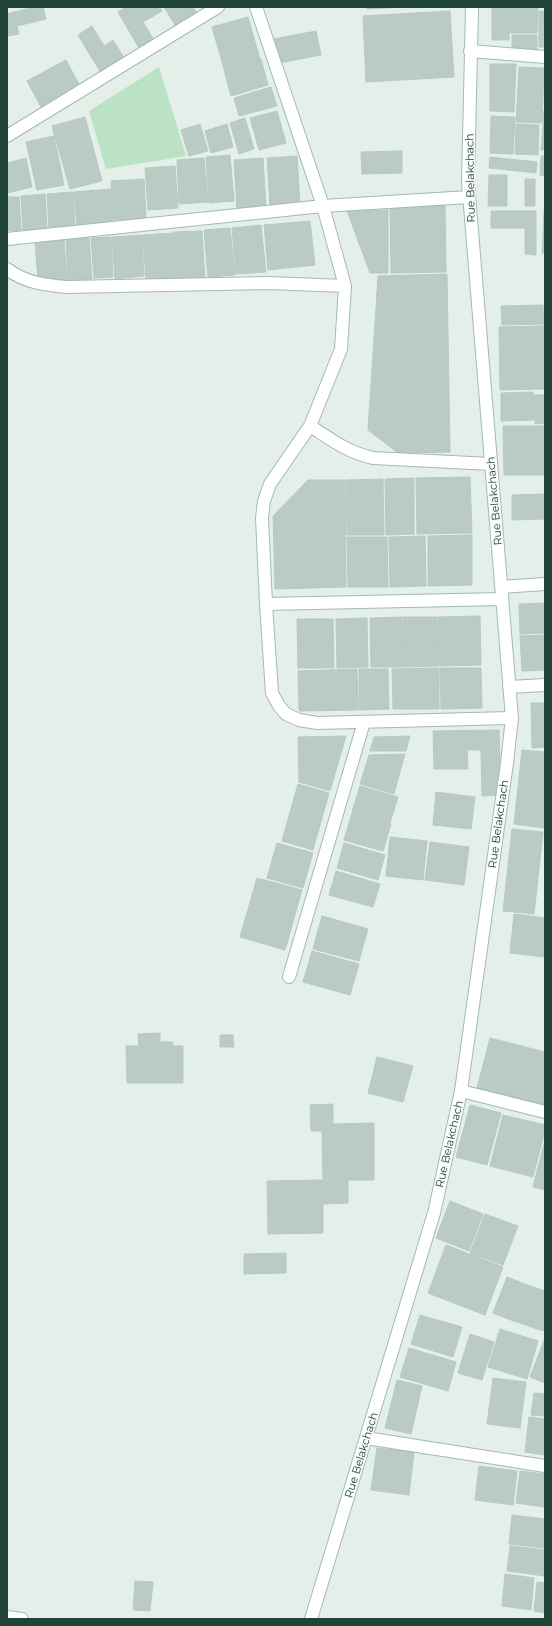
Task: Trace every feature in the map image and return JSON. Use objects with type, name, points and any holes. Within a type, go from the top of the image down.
[{"type":"street","points":[[7,136],[218,7]]},
{"type":"street","points":[[256,7],[323,206],[338,255],[345,286],[341,349],[310,426],[270,484],[264,501],[262,518],[272,692],[279,706],[286,714],[299,720],[317,723],[512,718]]},
{"type":"street","name":"Rue Belakchach","points":[[311,1619],[434,1213],[461,1091],[512,718],[469,197],[470,52],[472,7]]},
{"type":"street","points":[[470,52],[545,57]]},
{"type":"street","points":[[7,239],[323,206],[469,197]]},
{"type":"street","points":[[7,269],[14,274],[39,284],[67,288],[268,283],[345,286]]},
{"type":"street","points":[[310,426],[355,454],[373,458],[491,464]]},
{"type":"street","points":[[501,586],[545,584]]},
{"type":"street","points":[[266,604],[502,599]]},
{"type":"street","points":[[509,687],[545,685]]},
{"type":"street","points":[[289,977],[364,722]]},
{"type":"street","points":[[461,1091],[545,1112]]},
{"type":"street","points":[[366,1438],[545,1466]]},
{"type":"street","points":[[7,1617],[22,1619]]},
{"type":"green space","points":[[159,67],[186,156],[106,169],[89,111]]},
{"type":"building","points":[[34,7],[43,7],[46,19],[17,26],[19,34],[7,36],[7,14]]},
{"type":"building","points":[[126,7],[159,7],[162,11],[143,22],[154,40],[139,48],[118,12]]},
{"type":"building","points":[[164,7],[193,7],[196,12],[175,25]]},
{"type":"building","points":[[367,7],[402,7],[367,9]]},
{"type":"building","points":[[492,7],[538,7],[537,33],[509,33],[509,40],[492,40]]},
{"type":"building","points":[[450,11],[454,77],[366,82],[363,16]]},
{"type":"building","points":[[539,11],[545,11],[545,47],[539,47]]},
{"type":"building","points":[[248,17],[260,59],[224,69],[212,27]]},
{"type":"building","points":[[92,26],[104,46],[113,40],[125,59],[101,73],[78,35]]},
{"type":"building","points":[[316,31],[321,55],[279,63],[274,39]]},
{"type":"building","points":[[512,35],[537,35],[537,51],[512,51]]},
{"type":"building","points":[[261,59],[268,85],[231,96],[224,70]]},
{"type":"building","points":[[66,60],[80,86],[41,107],[27,81]]},
{"type":"building","points":[[490,64],[516,64],[514,112],[490,111]]},
{"type":"building","points":[[519,67],[544,68],[542,123],[516,122]]},
{"type":"building","points":[[271,87],[277,106],[239,116],[234,98]]},
{"type":"building","points":[[544,110],[545,150],[541,150]]},
{"type":"building","points":[[277,111],[286,143],[259,150],[250,118]]},
{"type":"building","points":[[491,116],[515,117],[513,154],[490,153]]},
{"type":"building","points":[[85,117],[102,181],[70,189],[52,126]]},
{"type":"building","points":[[245,118],[254,149],[239,154],[230,123]]},
{"type":"building","points":[[200,124],[208,151],[189,156],[181,130]]},
{"type":"building","points":[[227,124],[233,147],[211,153],[205,131]]},
{"type":"building","points":[[516,124],[539,125],[538,155],[515,154]]},
{"type":"building","points":[[54,136],[64,185],[37,190],[26,142]]},
{"type":"building","points":[[402,151],[402,173],[362,174],[361,152]]},
{"type":"building","points":[[230,155],[234,201],[209,203],[206,157]]},
{"type":"building","points":[[297,156],[300,204],[270,206],[267,158]]},
{"type":"building","points":[[541,156],[545,156],[545,176],[540,175]]},
{"type":"building","points":[[490,157],[537,162],[536,173],[489,168]]},
{"type":"building","points":[[26,158],[32,187],[7,193],[7,163]]},
{"type":"building","points":[[204,158],[208,202],[179,204],[177,160]]},
{"type":"building","points":[[263,158],[266,208],[237,210],[234,160]]},
{"type":"building","points":[[175,166],[178,208],[148,210],[145,168]]},
{"type":"building","points":[[489,175],[507,175],[507,206],[488,206]]},
{"type":"building","points":[[144,179],[146,218],[114,220],[111,181]]},
{"type":"building","points":[[525,179],[535,179],[535,206],[525,206]]},
{"type":"building","points":[[111,189],[113,224],[77,226],[74,192]]},
{"type":"building","points":[[73,192],[75,226],[49,228],[47,194]]},
{"type":"building","points":[[545,193],[545,253],[542,253]]},
{"type":"building","points":[[45,194],[47,228],[23,230],[21,196]]},
{"type":"building","points":[[7,197],[19,197],[21,230],[7,231]]},
{"type":"building","points":[[445,202],[446,272],[391,273],[390,203]]},
{"type":"building","points":[[388,210],[388,273],[370,273],[347,211]]},
{"type":"building","points":[[491,211],[536,211],[536,255],[525,254],[525,228],[491,228]]},
{"type":"building","points":[[310,221],[315,265],[268,270],[264,225]]},
{"type":"building","points":[[261,225],[266,272],[236,274],[232,228]]},
{"type":"building","points":[[230,228],[235,275],[208,277],[204,230]]},
{"type":"building","points":[[202,231],[205,278],[177,279],[174,232]]},
{"type":"building","points":[[173,233],[176,279],[146,281],[143,235]]},
{"type":"building","points":[[142,235],[144,276],[115,279],[112,237]]},
{"type":"building","points":[[111,237],[113,277],[94,278],[91,238]]},
{"type":"building","points":[[89,238],[92,279],[68,280],[66,240]]},
{"type":"building","points":[[64,240],[67,279],[38,281],[35,242]]},
{"type":"building","points":[[447,274],[450,452],[398,453],[368,430],[378,276]]},
{"type":"building","points":[[543,305],[544,324],[502,325],[501,306]]},
{"type":"building","points":[[545,326],[545,389],[500,390],[499,327]]},
{"type":"building","points":[[533,392],[534,420],[501,421],[501,393]]},
{"type":"building","points":[[534,395],[545,395],[545,423],[535,424]]},
{"type":"building","points":[[503,426],[545,426],[545,475],[504,475]]},
{"type":"building","points":[[470,477],[472,533],[417,534],[416,478]]},
{"type":"building","points":[[414,478],[414,534],[386,535],[385,479]]},
{"type":"building","points":[[383,479],[384,535],[347,535],[346,480]]},
{"type":"building","points":[[308,480],[345,480],[346,587],[275,589],[273,516]]},
{"type":"building","points":[[545,494],[545,519],[512,520],[512,495]]},
{"type":"building","points":[[472,535],[472,585],[428,586],[428,536]]},
{"type":"building","points":[[425,536],[426,586],[390,587],[389,537]]},
{"type":"building","points":[[347,537],[387,537],[388,587],[348,587]]},
{"type":"building","points":[[545,603],[545,633],[520,634],[519,604]]},
{"type":"building","points":[[480,616],[481,665],[439,666],[438,617]]},
{"type":"building","points":[[402,617],[403,667],[371,667],[370,618]]},
{"type":"building","points":[[403,617],[437,617],[438,666],[404,667]]},
{"type":"building","points":[[367,618],[368,667],[337,668],[336,619]]},
{"type":"building","points":[[297,619],[333,619],[334,668],[298,668]]},
{"type":"building","points":[[545,635],[545,670],[522,671],[520,636]]},
{"type":"building","points":[[439,668],[439,709],[393,709],[392,669]]},
{"type":"building","points":[[440,668],[481,668],[482,708],[441,709]]},
{"type":"building","points":[[357,669],[358,710],[299,711],[298,671]]},
{"type":"building","points":[[359,669],[388,669],[389,709],[359,710]]},
{"type":"building","points":[[531,703],[545,703],[545,747],[532,748]]},
{"type":"building","points":[[499,730],[501,795],[482,796],[481,750],[467,750],[468,769],[434,769],[433,731]]},
{"type":"building","points":[[346,736],[330,791],[299,782],[298,737]]},
{"type":"building","points":[[410,736],[406,751],[370,751],[374,737]]},
{"type":"building","points":[[522,750],[545,752],[545,828],[514,824]]},
{"type":"building","points":[[405,754],[394,794],[360,784],[369,755]]},
{"type":"building","points":[[298,784],[329,793],[313,850],[282,841]]},
{"type":"building","points":[[360,786],[398,797],[390,823],[352,812]]},
{"type":"building","points":[[436,792],[475,797],[471,829],[433,825]]},
{"type":"building","points":[[352,813],[391,824],[383,851],[344,840]]},
{"type":"building","points":[[512,829],[543,832],[534,914],[503,911]]},
{"type":"building","points":[[390,837],[427,841],[423,880],[386,876]]},
{"type":"building","points":[[430,842],[469,847],[464,885],[425,880]]},
{"type":"building","points":[[277,843],[313,853],[303,888],[267,878]]},
{"type":"building","points":[[344,843],[385,855],[378,880],[337,868]]},
{"type":"building","points":[[336,871],[380,884],[373,907],[329,895]]},
{"type":"building","points":[[257,878],[302,890],[285,950],[240,937]]},
{"type":"building","points":[[514,914],[545,918],[545,957],[510,953]]},
{"type":"building","points":[[322,916],[368,929],[359,961],[313,949]]},
{"type":"building","points":[[312,951],[359,964],[350,995],[303,982]]},
{"type":"building","points":[[160,1033],[160,1042],[173,1042],[173,1046],[183,1046],[183,1083],[127,1083],[126,1046],[139,1046],[138,1034]]},
{"type":"building","points":[[220,1035],[233,1035],[234,1047],[220,1047]]},
{"type":"building","points":[[490,1038],[545,1052],[545,1105],[477,1088]]},
{"type":"building","points":[[377,1057],[413,1066],[403,1102],[368,1093]]},
{"type":"building","points":[[333,1104],[333,1124],[374,1123],[374,1180],[348,1180],[348,1203],[323,1204],[323,1233],[268,1234],[267,1181],[323,1180],[322,1131],[311,1131],[310,1105]]},
{"type":"building","points":[[470,1105],[501,1113],[487,1165],[456,1157]]},
{"type":"building","points":[[503,1115],[545,1125],[533,1177],[490,1166]]},
{"type":"building","points":[[545,1140],[545,1190],[533,1187]]},
{"type":"building","points":[[450,1201],[483,1214],[469,1251],[436,1238]]},
{"type":"building","points":[[485,1214],[518,1226],[503,1265],[470,1253]]},
{"type":"building","points":[[446,1245],[503,1267],[485,1315],[428,1293]]},
{"type":"building","points":[[286,1253],[286,1273],[244,1274],[244,1254]]},
{"type":"building","points":[[507,1277],[530,1286],[516,1322],[493,1313]]},
{"type":"building","points":[[531,1286],[545,1291],[545,1325],[543,1331],[517,1322]]},
{"type":"building","points":[[420,1315],[462,1327],[453,1357],[411,1344]]},
{"type":"building","points":[[500,1329],[538,1341],[527,1379],[488,1367]]},
{"type":"building","points":[[470,1334],[494,1342],[482,1380],[458,1373]]},
{"type":"building","points":[[545,1338],[545,1383],[530,1377]]},
{"type":"building","points":[[409,1348],[456,1362],[448,1391],[400,1377]]},
{"type":"building","points":[[493,1378],[526,1382],[520,1428],[487,1424]]},
{"type":"building","points":[[397,1380],[422,1386],[411,1434],[385,1428]]},
{"type":"building","points":[[534,1393],[545,1394],[545,1416],[531,1415]]},
{"type":"building","points":[[529,1417],[545,1419],[545,1455],[525,1452]]},
{"type":"building","points":[[377,1448],[414,1452],[409,1495],[371,1490]]},
{"type":"building","points":[[479,1466],[517,1471],[513,1505],[475,1500]]},
{"type":"building","points":[[520,1471],[545,1474],[545,1507],[516,1503]]},
{"type":"building","points":[[512,1515],[545,1519],[545,1548],[509,1544]]},
{"type":"building","points":[[510,1546],[545,1550],[545,1576],[507,1571]]},
{"type":"building","points":[[505,1574],[534,1578],[531,1610],[502,1606]]},
{"type":"building","points":[[135,1581],[153,1582],[150,1611],[133,1610]]},
{"type":"building","points":[[537,1582],[545,1583],[545,1613],[534,1611]]}]
